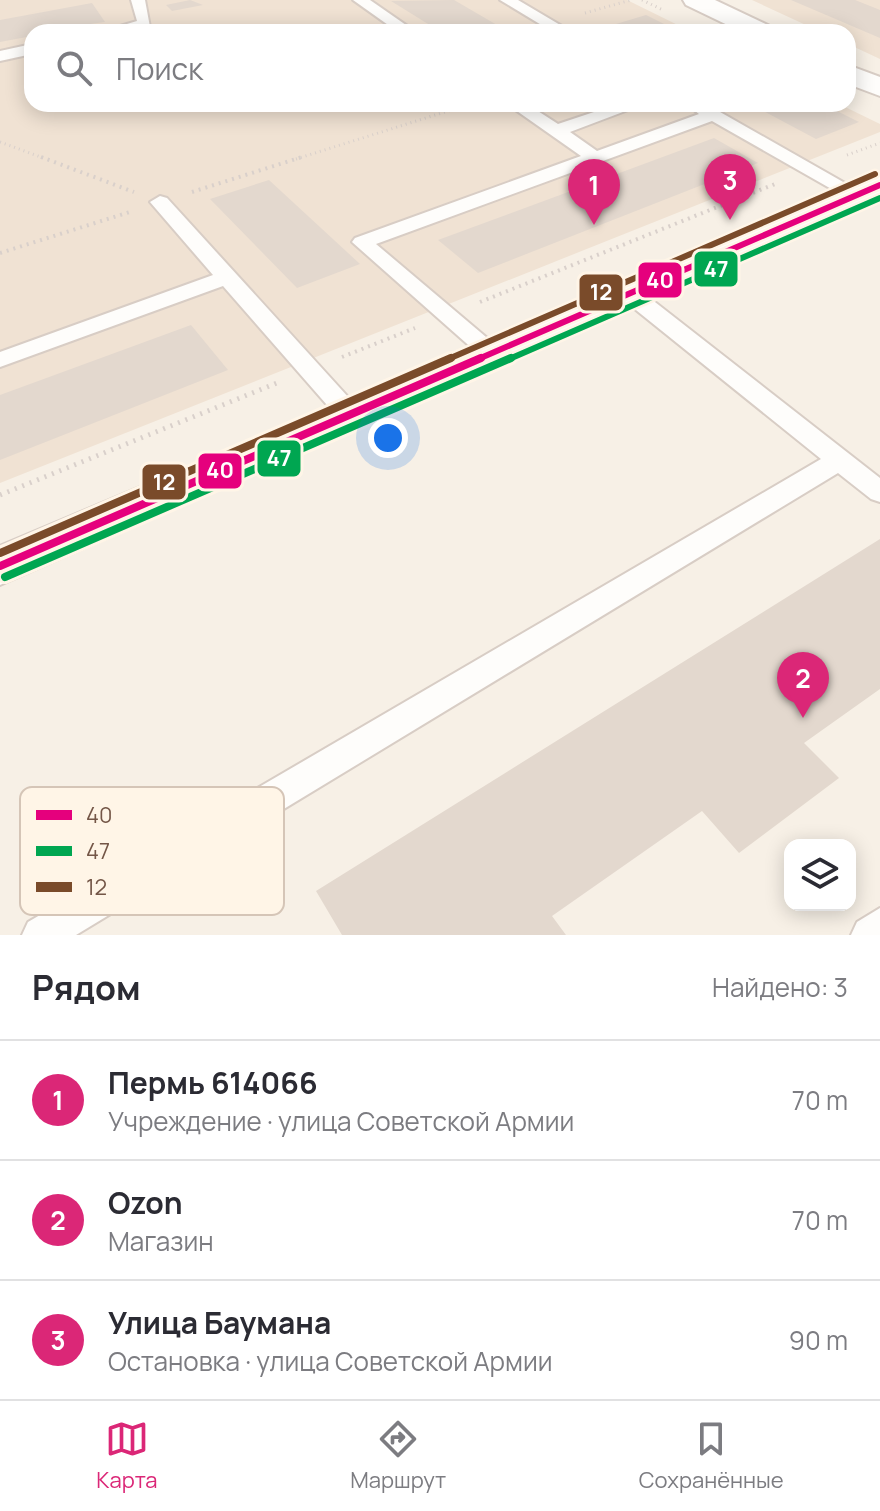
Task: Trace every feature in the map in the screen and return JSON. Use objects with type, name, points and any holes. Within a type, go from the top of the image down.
[{"type":"street","points":[[695,0],[746,24]]},
{"type":"street","points":[[856,77],[880,88]]},
{"type":"street","points":[[0,566],[868,190]]},
{"type":"lane","points":[[147,24],[139,2],[160,0]]},
{"type":"lane","points":[[360,0],[396,24]]},
{"type":"lane","points":[[507,0],[550,24]]},
{"type":"lane","points":[[0,56],[24,51]]},
{"type":"lane","points":[[528,112],[596,158]]},
{"type":"lane","points":[[556,131],[612,112]]},
{"type":"lane","points":[[708,112],[868,190]]},
{"type":"lane","points":[[491,353],[362,242],[713,115]]},
{"type":"lane","points":[[160,202],[350,415]]},
{"type":"lane","points":[[0,360],[227,277]]},
{"type":"lane","points":[[629,293],[880,492]]},
{"type":"lane","points":[[284,791],[840,460]]},
{"type":"lane","points":[[41,935],[75,915]]},
{"type":"lane","points":[[870,935],[880,927]]},
{"type":"path","points":[[0,253],[445,112]]},
{"type":"path","points":[[0,142],[160,202]]},
{"type":"shaded area","points":[[0,0],[627,0],[676,24],[24,24],[24,112],[855,112],[880,124],[880,132],[0,483]]},
{"type":"shaded area","points":[[752,0],[880,0],[880,59],[856,48],[856,24],[804,24]]},
{"type":"building","points":[[190,0],[203,5],[172,11],[166,5]]},
{"type":"building","points":[[454,0],[495,24],[428,24],[391,1]]},
{"type":"building","points":[[791,0],[855,0],[880,10],[880,38],[856,28],[856,24],[847,24]]},
{"type":"building","points":[[92,3],[105,22],[24,24],[24,38],[0,42],[0,20]]},
{"type":"building","points":[[646,15],[664,24],[616,24]]},
{"type":"building","points":[[765,112],[839,112],[859,122],[816,139]]},
{"type":"building","points":[[714,138],[758,163],[478,273],[438,240]]},
{"type":"building","points":[[269,180],[360,264],[297,288],[210,199]]},
{"type":"building","points":[[191,325],[228,370],[0,460],[0,395]]},
{"type":"building","points":[[880,539],[880,689],[804,743],[839,778],[739,853],[702,811],[552,916],[566,935],[342,935],[316,891]]},
{"type":"transit line","name":"12","points":[[0,553],[875,174]]},
{"type":"transit line","name":"40","points":[[0,566],[880,185]]},
{"type":"transit line","name":"47","points":[[5,577],[880,198]]},
{"type":"place","name":"Улица Баумана","points":[[730,220]]},
{"type":"place","name":"Пермь 614066","points":[[594,225]]},
{"type":"place","name":"Ozon","points":[[803,718]]}]
